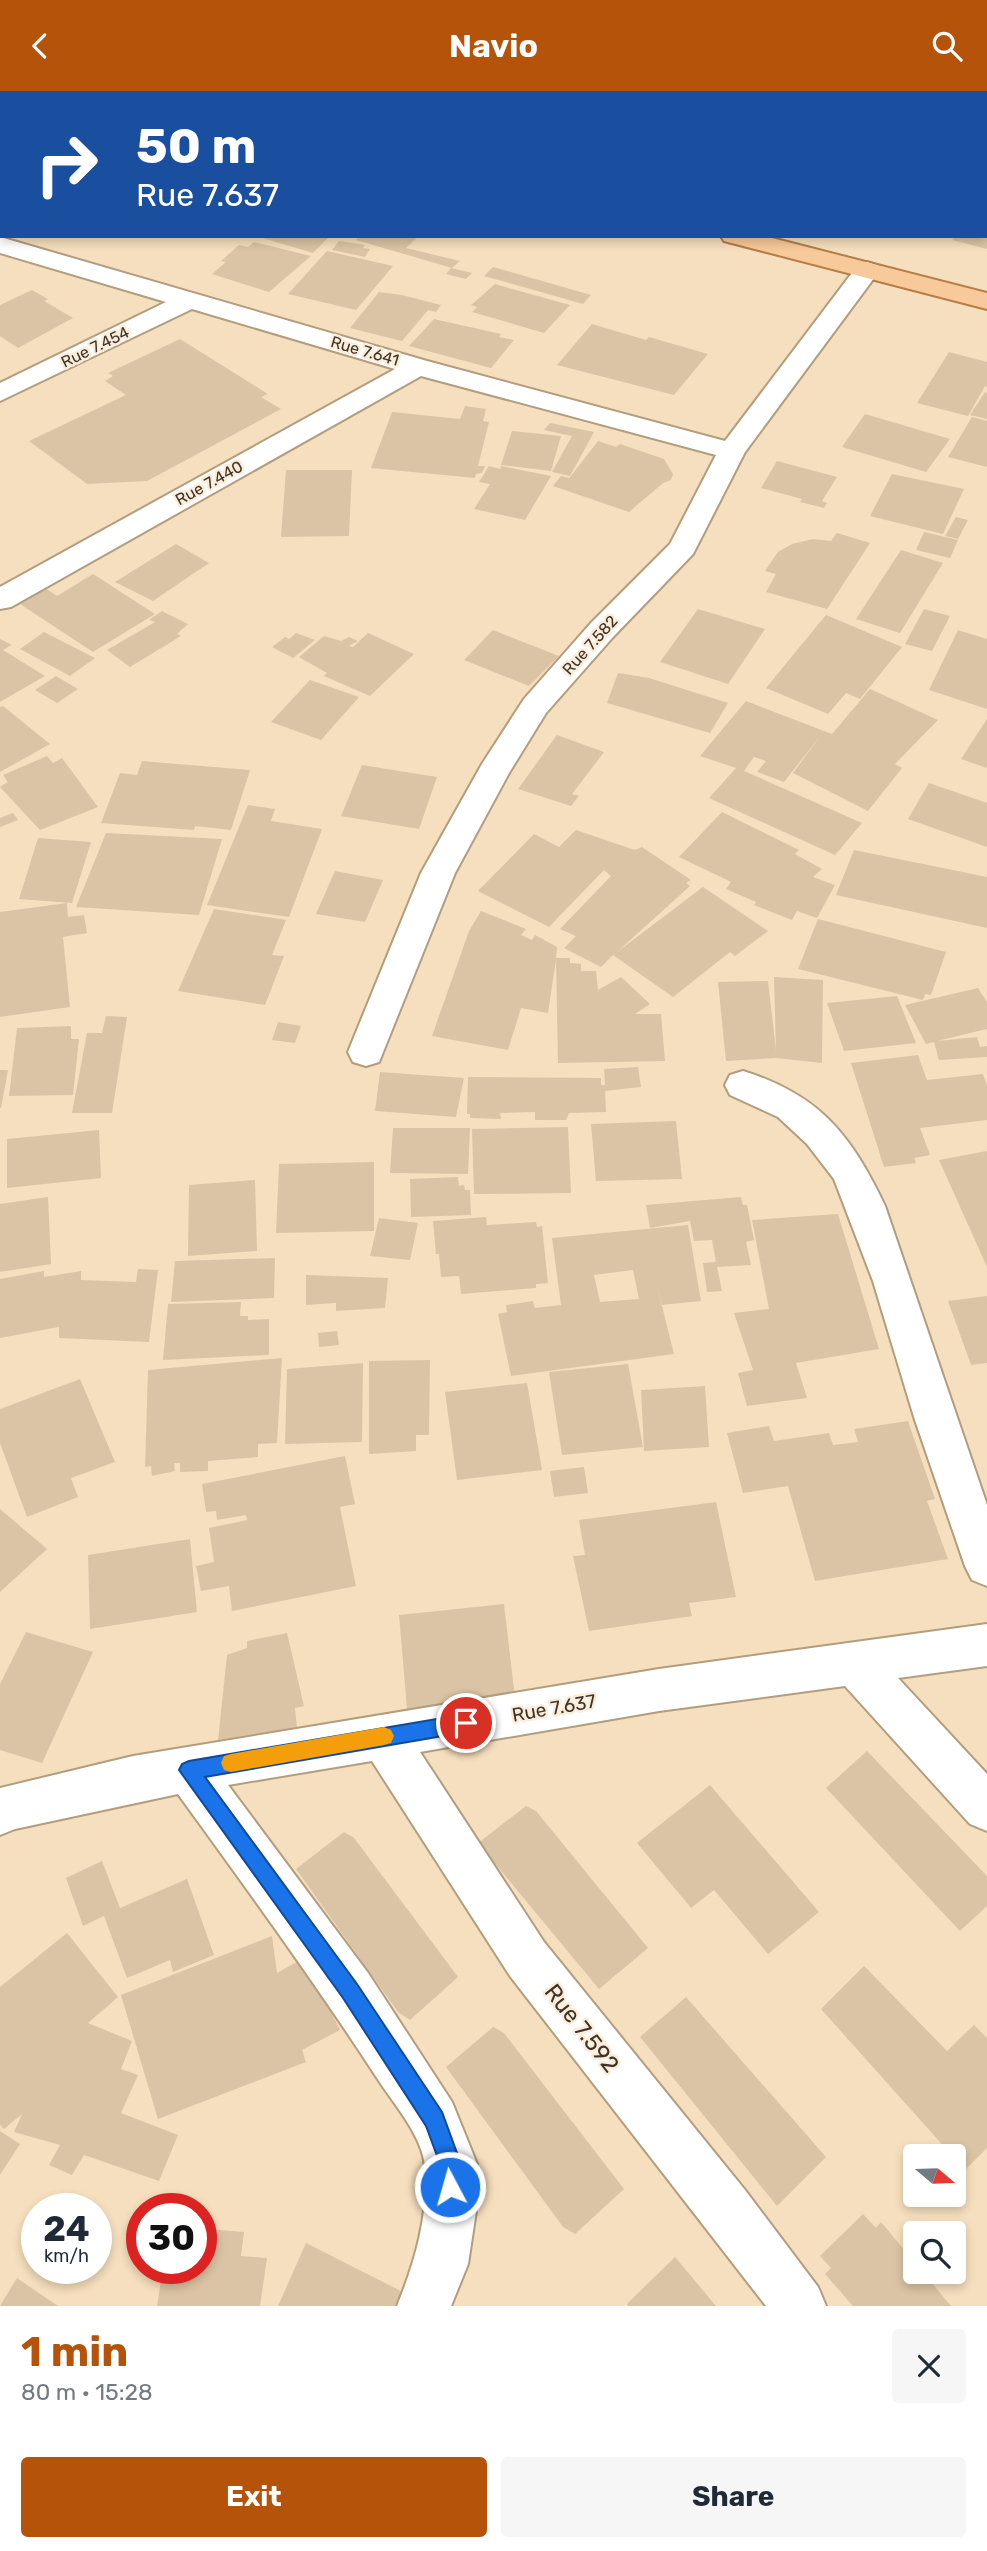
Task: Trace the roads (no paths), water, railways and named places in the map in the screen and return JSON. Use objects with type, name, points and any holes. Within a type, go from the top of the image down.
[{"type":"main road","points":[[741,238],[987,301]]},
{"type":"street","name":"Rue 7.641","points":[[0,245],[418,367],[732,451]]},
{"type":"street","name":"Rue 7.582","points":[[366,1052],[438,873],[493,772],[536,706],[602,630],[683,548],[732,451],[867,270]]},
{"type":"street","name":"Rue 7.454","points":[[0,393],[190,300]]},
{"type":"street","name":"Rue 7.440","points":[[0,600],[418,367]]},
{"type":"street","points":[[743,1085],[791,1107],[820,1134],[849,1170],[866,1206],[893,1281],[935,1417],[987,1566]]},
{"type":"street","name":"Rue 7.637","points":[[0,1812],[11,1807],[133,1779],[659,1690],[987,1645]]},
{"type":"street","points":[[854,1663],[987,1808]]},
{"type":"street","name":"Rue 7.592","points":[[383,1737],[527,1959],[799,2306]]},
{"type":"street","points":[[189,1770],[350,1991],[434,2120],[451,2164],[450,2211],[441,2264],[424,2306]]}]
